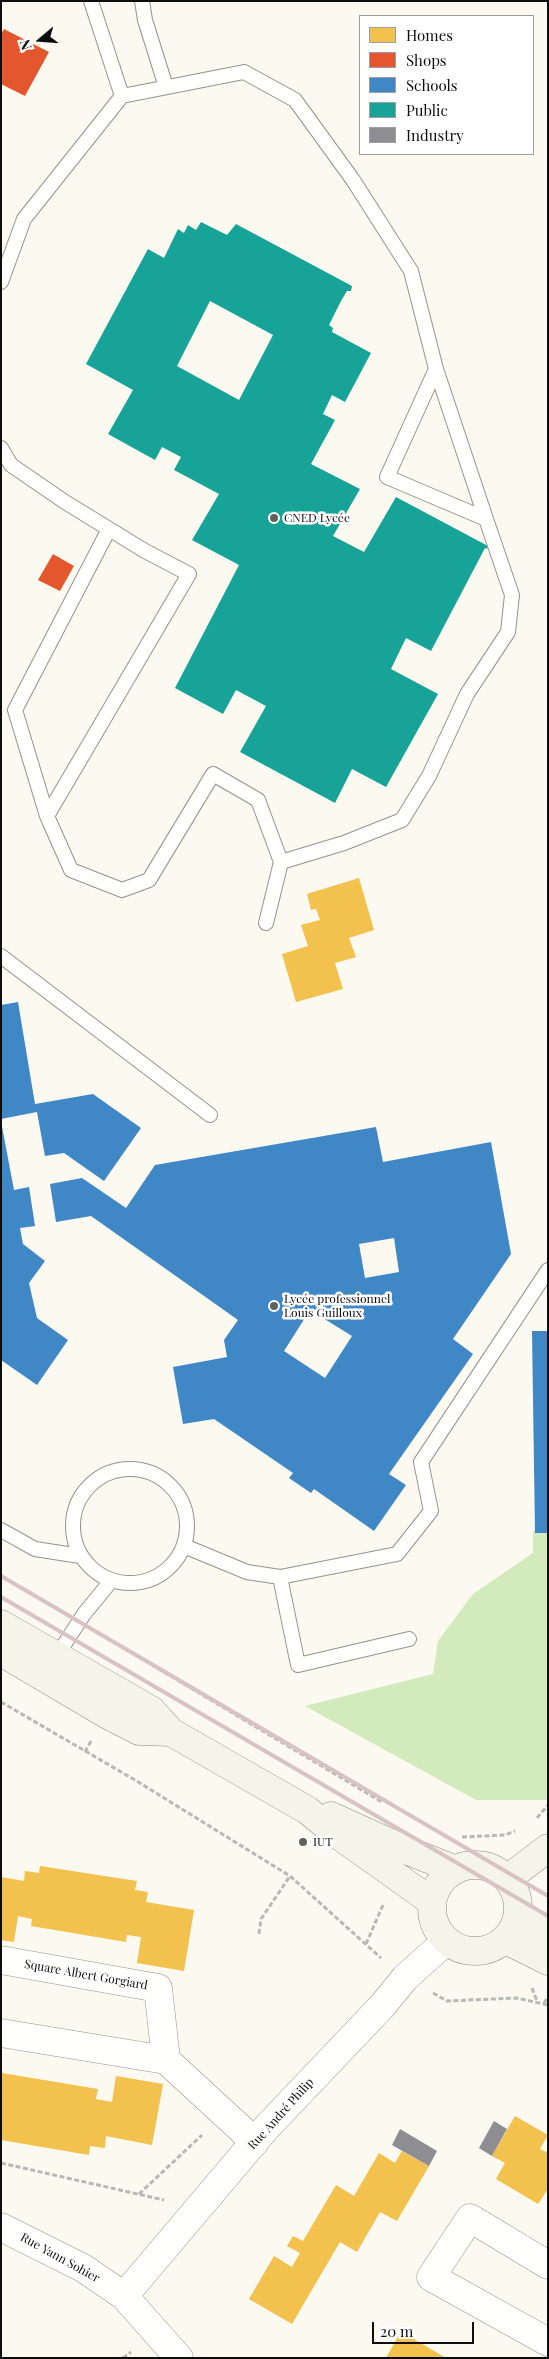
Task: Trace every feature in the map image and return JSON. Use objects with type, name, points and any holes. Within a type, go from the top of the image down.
[{"type":"main road","points":[[1,1624],[151,1710],[171,1732],[307,1810],[430,1902]]},
{"type":"main road","points":[[1,1652],[106,1714],[139,1731],[171,1732]]},
{"type":"main road","points":[[307,1810],[339,1818],[406,1850],[456,1870]]},
{"type":"main road","points":[[506,1879],[548,1848]]},
{"type":"main road","points":[[468,1866],[482,1866],[495,1870],[506,1879],[516,1898],[518,1913],[514,1926],[506,1940],[491,1948],[473,1952],[454,1947],[446,1941],[434,1924],[430,1902],[440,1882],[456,1870],[468,1866]]},
{"type":"main road","points":[[518,1913],[548,1935]]},
{"type":"main road","points":[[506,1940],[548,1961]]},
{"type":"street","name":"Rue André Philip","points":[[124,2296],[255,2142],[383,2005],[405,1978],[446,1941]]},
{"type":"street","name":"Square Albert Gorgiard","points":[[1,1960],[158,1988],[166,2060]]},
{"type":"street","points":[[1,2033],[166,2060],[255,2142]]},
{"type":"street","points":[[548,2265],[470,2218],[431,2277],[548,2342]]},
{"type":"street","name":"Rue Yann Sohier","points":[[1,2227],[82,2268],[124,2296],[179,2358]]},
{"type":"lane","points":[[91,1],[122,96]]},
{"type":"lane","points":[[142,1],[144,20],[166,88]]},
{"type":"lane","points":[[1,282],[24,219],[122,96],[244,72],[295,100],[353,180],[411,271],[436,369],[512,595],[508,632],[467,694],[428,776],[402,820],[344,843],[281,862]]},
{"type":"lane","points":[[436,369],[387,477],[486,519]]},
{"type":"lane","points":[[1,448],[11,465],[109,529],[145,551],[189,574],[46,816]]},
{"type":"lane","points":[[109,529],[14,710],[46,816],[71,870],[122,890],[149,880],[213,774],[258,800],[281,862],[266,923]]},
{"type":"lane","points":[[1,956],[210,1115]]},
{"type":"lane","points":[[184,1546],[247,1572],[280,1577],[398,1554],[431,1511],[421,1462],[548,1270]]},
{"type":"lane","points":[[133,1468],[152,1473],[167,1482],[180,1498],[187,1516],[184,1546],[170,1568],[153,1579],[130,1584],[111,1581],[96,1573],[80,1556],[73,1537],[73,1517],[77,1503],[88,1486],[103,1475],[122,1469],[133,1468]]},
{"type":"lane","points":[[1,1530],[35,1550],[80,1556]]},
{"type":"lane","points":[[280,1577],[298,1665],[409,1639]]},
{"type":"lane","points":[[56,1656],[79,1621],[111,1581]]},
{"type":"path","points":[[1,1576],[388,1806]]},
{"type":"path","points":[[1,1702],[135,1780],[290,1876],[366,1944]]},
{"type":"path","points":[[456,1837],[505,1835],[521,1829]]},
{"type":"path","points":[[259,1934],[261,1919],[290,1876]]},
{"type":"path","points":[[405,1978],[447,2001],[517,1998],[546,2004],[548,1997]]},
{"type":"path","points":[[138,2194],[224,2114]]},
{"type":"path","points":[[1,2163],[153,2197]]},
{"type":"green space","points":[[535,1529],[548,1533],[548,1800],[476,1800],[305,1706],[433,1674],[438,1641],[473,1594],[533,1553],[533,1532]]},
{"type":"building: Homes","points":[[359,878],[374,930],[349,938],[356,957],[335,963],[343,989],[296,1002],[282,954],[308,946],[301,925],[320,920],[316,909],[311,910],[307,894]]},
{"type":"building: Homes","points":[[40,1866],[137,1881],[135,1890],[148,1892],[146,1902],[194,1910],[184,1971],[137,1963],[141,1937],[127,1935],[126,1942],[31,1926],[32,1919],[18,1916],[14,1942],[1,1940],[1,1877],[24,1881],[25,1871],[39,1873]]},
{"type":"building: Homes","points":[[2,2073],[98,2089],[96,2099],[112,2102],[116,2076],[163,2084],[152,2145],[106,2136],[105,2148],[90,2146],[89,2155],[1,2140]]},
{"type":"building: Homes","points":[[515,2116],[548,2135],[540,2149],[548,2153],[548,2189],[538,2204],[496,2179],[505,2163],[492,2156]]},
{"type":"building: Homes","points":[[402,2151],[429,2166],[397,2221],[380,2212],[357,2252],[340,2242],[292,2324],[249,2299],[274,2256],[292,2267],[300,2253],[287,2246],[293,2236],[303,2241],[336,2185],[354,2196],[379,2153],[395,2163]]},
{"type":"building: Homes","points":[[401,2331],[412,2338],[446,2358],[386,2358]]},
{"type":"building: Shops","points":[[4,29],[49,52],[25,96],[1,84],[1,34]]},
{"type":"building: Shops","points":[[53,554],[74,566],[60,591],[38,580]]},
{"type":"building: Schools","points":[[18,1002],[35,1104],[93,1094],[141,1128],[104,1181],[64,1153],[45,1156],[37,1112],[1,1119],[1,1005]]},
{"type":"building: Schools","points":[[1,1121],[14,1190],[29,1187],[35,1226],[20,1228],[23,1244],[45,1261],[29,1283],[37,1318],[68,1340],[37,1385],[1,1360]]},
{"type":"building: Schools","points":[[376,1127],[383,1162],[491,1142],[511,1254],[453,1339],[473,1354],[389,1474],[406,1485],[374,1531],[314,1489],[311,1493],[289,1478],[293,1473],[214,1419],[183,1424],[173,1367],[227,1357],[224,1340],[238,1320],[91,1216],[56,1222],[50,1184],[82,1178],[126,1208],[155,1165]],"holes":[[[394,1238],[399,1272],[365,1278],[359,1244]],[[310,1310],[352,1336],[325,1378],[284,1351]]]},
{"type":"building: Schools","points":[[532,1331],[548,1331],[548,1533],[535,1533]]},
{"type":"building: Public","name":"CNED Lycée","points":[[201,222],[227,235],[236,224],[352,286],[351,291],[347,291],[341,301],[329,325],[333,328],[332,332],[371,353],[345,402],[332,395],[323,414],[335,420],[311,464],[360,489],[333,536],[364,552],[396,497],[488,546],[487,549],[485,548],[431,651],[406,638],[391,669],[438,694],[386,787],[352,769],[335,803],[240,752],[266,706],[236,690],[223,714],[175,688],[239,565],[192,540],[219,494],[174,470],[181,457],[162,447],[155,460],[108,434],[133,390],[86,364],[148,249],[164,258],[178,229],[184,233],[188,225],[196,230]],"holes":[[[210,301],[273,335],[239,400],[177,366]]]},
{"type":"building: Industry","points":[[494,2121],[507,2129],[492,2156],[479,2148]]},
{"type":"building: Industry","points":[[400,2129],[437,2151],[429,2166],[392,2145]]},
{"type":"railway","points":[[1,1576],[548,1896]]},
{"type":"railway","points":[[1,1597],[548,1916]]},
{"type":"place","name":"CNED Lycée","points":[[274,518]]},
{"type":"place","name":"Lycée professionnel Louis Guilloux","points":[[274,1306]]},
{"type":"place","name":"IUT","points":[[303,1842]]}]
